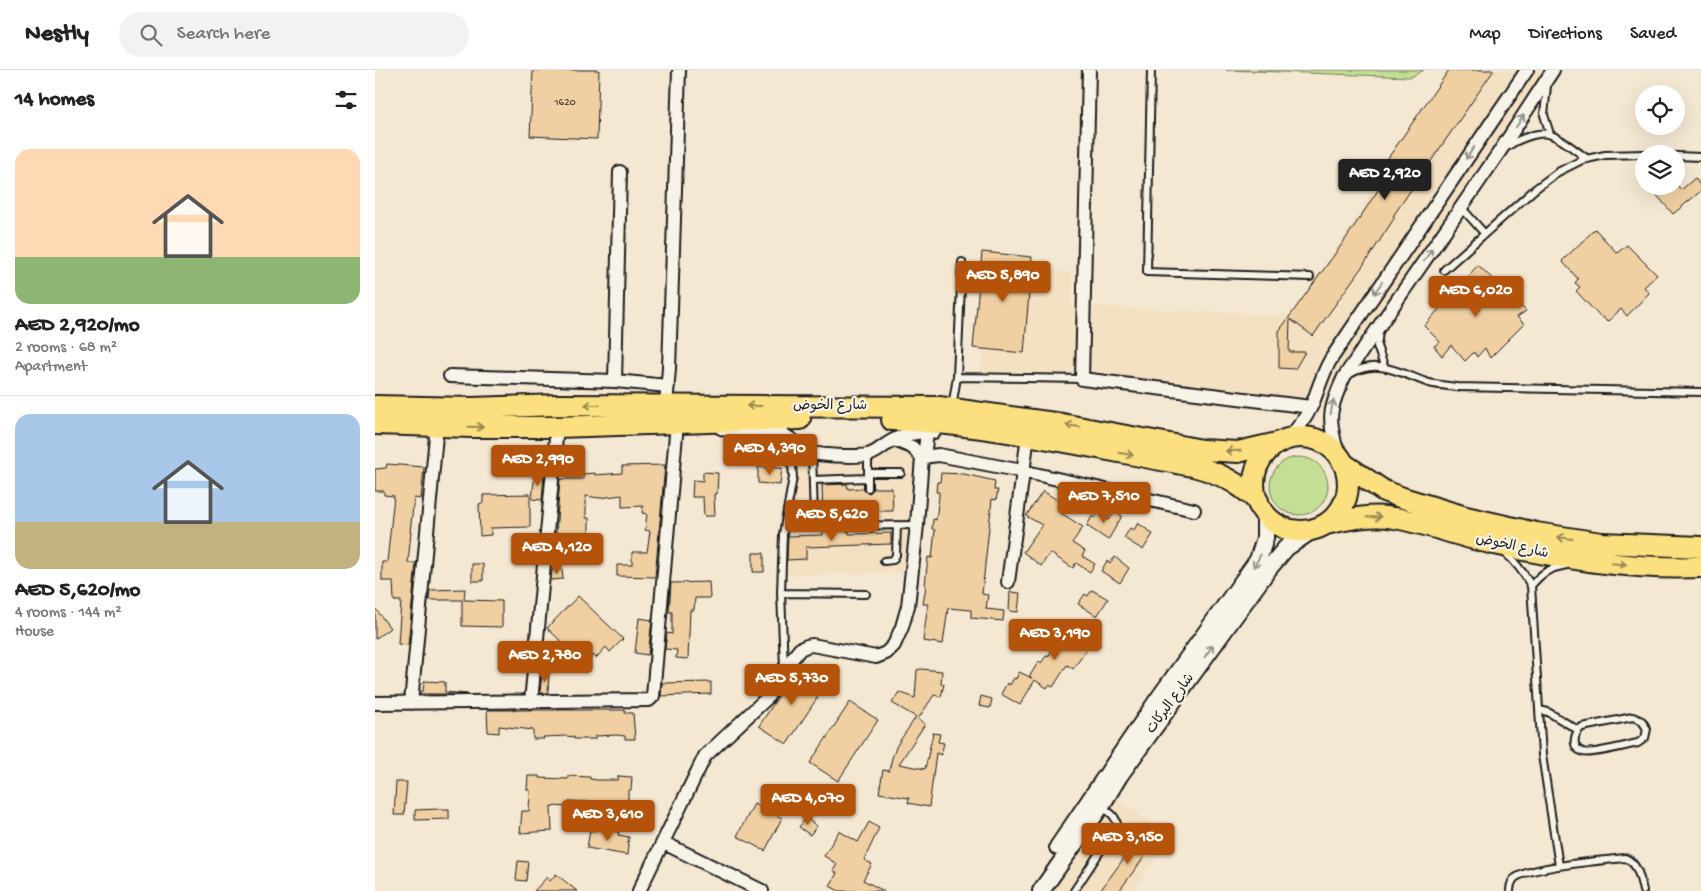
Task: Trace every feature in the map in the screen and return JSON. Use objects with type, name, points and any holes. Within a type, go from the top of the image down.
[{"type":"main road","name":"شارع الخوض","points":[[375,406],[472,408],[558,405],[667,396],[952,409],[1062,424],[1202,450],[1238,452],[1284,441]]},
{"type":"main road","name":"شارع الخوض","points":[[375,424],[557,427],[813,419],[916,421],[999,430],[1193,466],[1212,471],[1243,488],[1261,507]]},
{"type":"main road","points":[[1301,437],[1315,439],[1327,445],[1341,459],[1348,477],[1346,498],[1337,516],[1320,527],[1301,531],[1287,529],[1275,523],[1261,507],[1255,481],[1256,474],[1261,461],[1269,450],[1284,441],[1301,437]]},
{"type":"main road","name":"شارع الخوض","points":[[1341,459],[1384,491],[1466,517],[1536,534],[1601,543],[1698,547]]},
{"type":"main road","name":"شارع الخوض","points":[[1320,527],[1361,518],[1394,518],[1488,542],[1588,561],[1634,565],[1701,567]]},
{"type":"street","points":[[450,376],[615,381],[667,396],[679,70]]},
{"type":"street","points":[[1089,70],[1082,379],[1311,407]]},
{"type":"street","points":[[1284,441],[1300,426],[1311,407],[1321,378],[1331,359],[1527,70]]},
{"type":"street","points":[[1341,459],[1331,427],[1331,414],[1333,400],[1344,377],[1551,74]]},
{"type":"street","points":[[615,381],[620,172]]},
{"type":"street","points":[[713,422],[719,427],[732,431],[772,431],[781,433],[812,453],[868,455],[894,440],[910,434],[927,432],[974,434],[999,430]]},
{"type":"street","points":[[375,703],[649,700],[653,696],[677,423]]},
{"type":"street","points":[[411,703],[437,425]]},
{"type":"street","points":[[531,702],[557,427]]},
{"type":"street","points":[[639,891],[705,756],[767,698],[785,668],[800,649],[807,646],[876,657],[886,653],[894,645],[908,606],[922,457],[927,432]]},
{"type":"street","points":[[1008,582],[1028,436]]},
{"type":"street","points":[[894,440],[912,447],[922,457]]},
{"type":"street","points":[[922,457],[939,455],[1022,471],[1194,510]]},
{"type":"street","name":"شارع البركات","points":[[1029,891],[1157,701],[1259,560],[1265,538],[1261,507]]},
{"type":"street","name":"شارع البركات","points":[[1041,891],[1101,806],[1119,776],[1273,562],[1286,548],[1320,527]]},
{"type":"street","points":[[1101,806],[1097,800],[1151,718],[1157,701]]},
{"type":"street","points":[[663,843],[762,891]]},
{"type":"lane","points":[[1151,70],[1147,272],[1310,277]]},
{"type":"lane","points":[[1550,134],[1544,115],[1551,74]]},
{"type":"lane","points":[[1498,154],[1513,142],[1527,136],[1550,134],[1588,159]]},
{"type":"lane","points":[[1444,270],[1535,189],[1557,172],[1588,159],[1605,155],[1635,154]]},
{"type":"lane","points":[[1685,156],[1701,157]]},
{"type":"lane","points":[[1461,207],[1485,233]]},
{"type":"lane","points":[[952,409],[957,377],[962,262]]},
{"type":"lane","points":[[1380,325],[1377,346],[1384,366]]},
{"type":"lane","points":[[1344,377],[1365,367],[1384,366],[1431,383],[1457,387],[1701,392]]},
{"type":"lane","points":[[957,377],[1082,379]]},
{"type":"lane","points":[[812,453],[814,518],[817,524],[823,526],[917,525]]},
{"type":"lane","points":[[781,454],[792,465],[793,477],[783,534],[781,593],[785,668]]},
{"type":"lane","points":[[868,455],[868,488]]},
{"type":"lane","points":[[813,480],[901,473]]},
{"type":"lane","points":[[868,511],[869,526]]},
{"type":"lane","points":[[884,561],[893,560],[897,555],[897,526]]},
{"type":"lane","points":[[1488,542],[1514,560],[1524,572],[1531,586],[1542,755],[1559,866]]},
{"type":"lane","points":[[1531,586],[1539,576],[1548,570],[1588,561]]},
{"type":"lane","points":[[781,593],[867,594]]},
{"type":"lane","points":[[1539,710],[1548,712],[1578,730]]},
{"type":"lane","points":[[1633,717],[1642,720],[1647,729],[1645,738],[1638,743],[1587,753],[1578,750],[1575,746],[1574,737],[1578,730],[1582,727],[1633,717]]},
{"type":"lane","points":[[1073,891],[1117,826],[1113,816],[1101,806]]},
{"type":"lane","points":[[1509,891],[1512,880],[1518,875],[1559,866],[1625,858],[1630,860],[1637,869],[1643,891]]},
{"type":"shaded area","points":[[1449,70],[1553,70],[1344,377],[1331,414],[1311,407],[1082,379],[981,378],[987,268],[1073,272],[1071,307],[1093,306],[1291,315],[1365,205],[1372,181]]},
{"type":"shaded area","points":[[910,430],[914,461],[912,520],[907,573],[785,575],[797,437],[816,446],[872,444],[885,437]]},
{"type":"shaded area","points":[[1106,787],[1169,839],[1133,891],[1036,891]]},
{"type":"green space","points":[[1226,70],[1424,70],[1411,77]]},
{"type":"green space","points":[[1293,457],[1305,457],[1315,461],[1324,470],[1328,492],[1320,507],[1305,515],[1293,515],[1283,511],[1274,502],[1270,492],[1270,480],[1274,470],[1283,461]]},
{"type":"building","points":[[533,70],[599,70],[597,139],[530,136]]},
{"type":"building","points":[[1449,70],[1494,70],[1393,216],[1395,217],[1369,257],[1313,336],[1290,319],[1289,352],[1305,352],[1295,369],[1279,368],[1279,331],[1345,240],[1380,187],[1372,181]]},
{"type":"building","points":[[1695,178],[1701,187],[1701,191],[1673,214],[1657,195],[1685,195],[1685,187]]},
{"type":"building","points":[[1595,229],[1617,253],[1627,245],[1657,275],[1644,287],[1649,293],[1627,316],[1621,309],[1607,322],[1576,291],[1580,287],[1575,283],[1578,279],[1562,261]]},
{"type":"building","points":[[982,252],[1032,257],[1024,353],[973,348]]},
{"type":"building","points":[[1478,265],[1526,311],[1517,317],[1524,324],[1490,358],[1485,348],[1477,357],[1474,352],[1465,361],[1451,345],[1442,356],[1434,346],[1440,342],[1424,326]]},
{"type":"building","points":[[387,464],[424,467],[421,499],[414,498],[410,532],[408,563],[416,563],[408,645],[398,644],[401,601],[394,601],[393,581],[382,581],[382,562],[387,562],[394,496],[384,495],[384,491],[375,491],[375,469],[386,468]]},
{"type":"building","points":[[665,465],[655,577],[617,576],[617,565],[632,565],[632,552],[647,552],[650,531],[645,530],[647,514],[642,513],[643,506],[622,507],[622,495],[599,498],[586,496],[586,518],[589,518],[589,535],[556,534],[560,479],[583,479],[583,474],[622,473],[622,466]]},
{"type":"building","points":[[758,467],[782,468],[780,485],[758,483]]},
{"type":"building","points":[[703,472],[718,473],[717,494],[714,494],[715,516],[704,516],[703,497],[692,497],[693,480],[703,481]]},
{"type":"building","points":[[535,473],[544,474],[542,500],[532,499]]},
{"type":"building","points":[[941,473],[964,474],[995,481],[994,490],[998,490],[996,500],[992,499],[982,594],[988,595],[986,609],[1004,611],[1003,621],[971,618],[971,610],[948,608],[943,644],[923,641],[928,604],[923,604],[928,557],[932,558],[935,530],[932,529],[933,519],[936,520],[939,496],[939,492],[936,492],[937,482],[940,482]]},
{"type":"building","points":[[847,484],[848,489],[863,488],[868,493],[873,488],[892,488],[893,511],[873,511],[871,507],[867,506],[863,511],[849,512],[849,521],[823,521],[822,485]]},
{"type":"building","points":[[1043,491],[1065,505],[1061,513],[1083,527],[1072,543],[1085,551],[1082,556],[1095,564],[1090,572],[1076,563],[1073,568],[1050,553],[1041,566],[1023,552],[1042,525],[1026,516]]},
{"type":"building","points":[[530,494],[530,527],[491,528],[491,535],[480,536],[479,504],[483,503],[483,495]]},
{"type":"building","points":[[1100,510],[1109,515],[1107,519],[1109,520],[1115,511],[1122,516],[1108,540],[1087,526],[1092,516],[1095,518]]},
{"type":"building","points":[[1138,523],[1153,534],[1143,550],[1124,538],[1130,528],[1134,530]]},
{"type":"building","points":[[823,531],[849,531],[849,534],[891,533],[891,544],[806,547],[806,559],[787,560],[788,536],[823,535]]},
{"type":"building","points":[[753,553],[764,553],[764,572],[753,572]]},
{"type":"building","points":[[1115,557],[1129,568],[1120,583],[1101,571],[1107,561],[1110,563]]},
{"type":"building","points":[[472,564],[483,564],[483,581],[472,581]]},
{"type":"building","points":[[562,569],[563,579],[551,580],[552,570]]},
{"type":"building","points":[[709,582],[710,598],[695,598],[694,610],[690,610],[688,659],[676,658],[677,650],[665,649],[667,633],[672,634],[672,612],[669,612],[671,583]]},
{"type":"building","points":[[465,589],[464,600],[502,601],[502,627],[462,626],[462,600],[429,600],[430,590]]},
{"type":"building","points":[[1092,590],[1108,599],[1097,616],[1078,604],[1085,594],[1088,596]]},
{"type":"building","points":[[1010,592],[1020,593],[1018,612],[1009,611]]},
{"type":"building","points":[[578,596],[623,639],[610,652],[606,647],[596,658],[593,655],[585,664],[547,628]]},
{"type":"building","points":[[375,608],[390,628],[375,639]]},
{"type":"building","points":[[639,618],[652,620],[648,655],[635,653]]},
{"type":"building","points":[[1087,621],[1101,630],[1073,669],[1067,665],[1053,687],[1049,685],[1047,688],[1035,680],[1020,705],[1001,694],[1007,683],[1010,685],[1014,678],[1016,679],[1019,672],[1029,677],[1039,661],[1041,663],[1046,656],[1048,657],[1058,640],[1055,638],[1068,622],[1081,631]]},
{"type":"building","points":[[797,668],[825,686],[787,744],[759,726]]},
{"type":"building","points":[[917,670],[942,671],[941,684],[944,684],[941,697],[934,695],[918,719],[925,724],[899,764],[925,769],[933,733],[940,734],[938,742],[944,743],[941,755],[936,753],[929,807],[908,803],[909,798],[879,793],[883,770],[889,771],[897,745],[916,717],[892,703],[899,692],[915,698]]},
{"type":"building","points":[[542,672],[549,672],[548,693],[540,693]]},
{"type":"building","points":[[424,681],[445,682],[445,692],[468,694],[420,694],[420,691],[423,691]]},
{"type":"building","points":[[711,682],[711,694],[661,696],[662,683]]},
{"type":"building","points":[[981,696],[992,699],[990,708],[979,706]]},
{"type":"building","points":[[850,702],[878,720],[838,781],[810,763]]},
{"type":"building","points":[[487,710],[625,710],[625,713],[633,713],[635,739],[625,739],[625,736],[617,735],[595,736],[595,739],[574,739],[574,737],[566,736],[533,739],[533,730],[499,726],[499,733],[488,732]]},
{"type":"building","points":[[528,776],[568,779],[568,776],[590,777],[590,779],[597,780],[618,780],[618,776],[632,777],[631,790],[628,790],[628,801],[621,801],[620,807],[589,806],[589,802],[569,801],[569,807],[551,806],[552,831],[520,833],[522,811],[529,811],[530,790],[527,790]]},
{"type":"building","points":[[396,782],[407,782],[404,815],[394,815]]},
{"type":"building","points":[[754,804],[764,809],[766,806],[778,812],[776,815],[782,818],[765,851],[737,836]]},
{"type":"building","points":[[449,809],[449,819],[415,820],[415,810]]},
{"type":"building","points":[[806,818],[817,826],[810,835],[799,827]]},
{"type":"building","points":[[869,822],[879,828],[864,860],[872,864],[863,880],[884,891],[839,891],[830,886],[837,873],[833,871],[837,864],[824,856],[839,831],[858,842]]},
{"type":"building","points":[[594,828],[619,832],[618,835],[629,837],[627,855],[587,848],[590,830],[594,831]]},
{"type":"building","points":[[1141,835],[1154,844],[1119,891],[1100,891]]},
{"type":"building","points":[[518,861],[528,862],[526,881],[516,880]]},
{"type":"building","points":[[556,874],[577,891],[534,891],[547,877],[550,881]]}]
